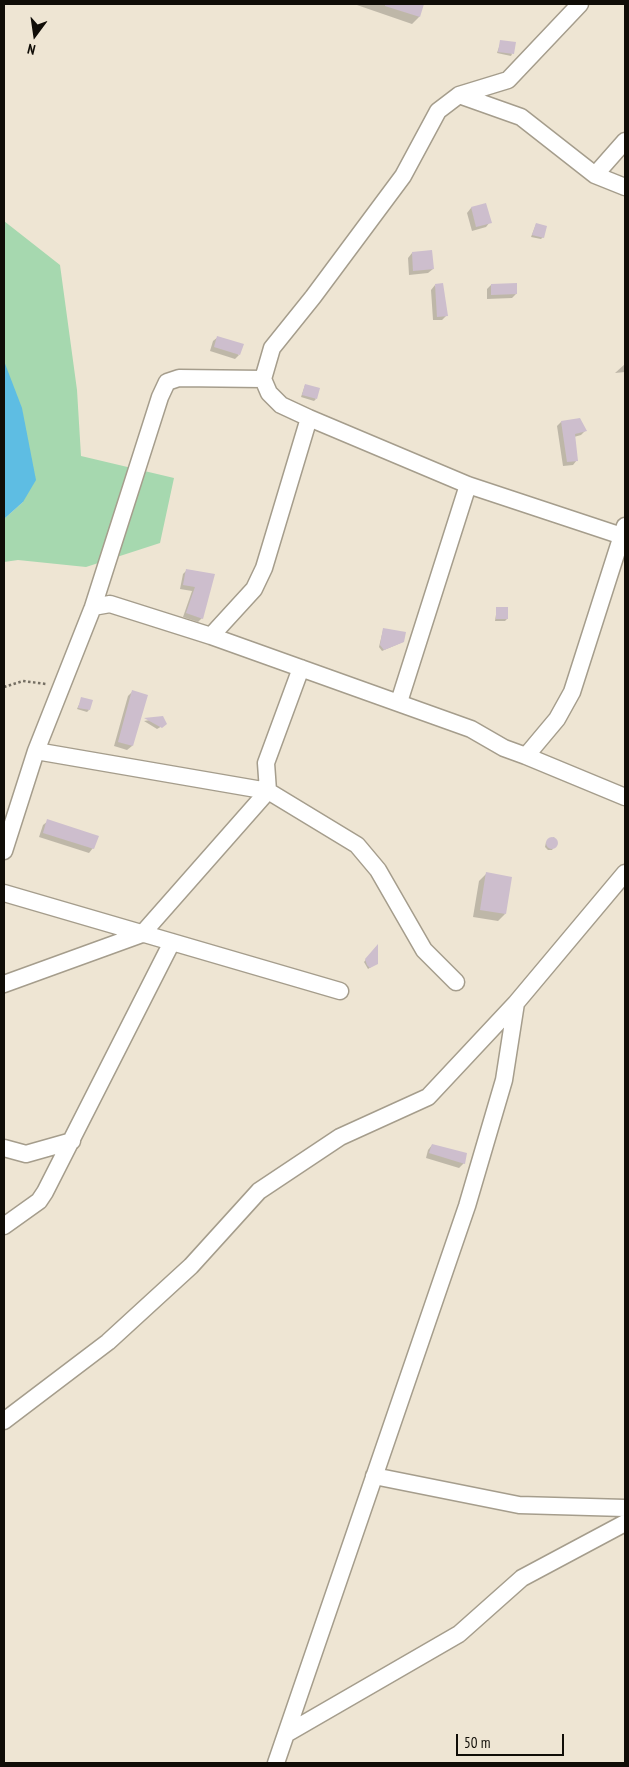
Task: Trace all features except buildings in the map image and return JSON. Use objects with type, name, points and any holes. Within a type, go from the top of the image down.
[{"type":"street","points":[[526,756],[557,719],[572,692],[624,533],[468,485],[309,418],[282,405],[270,393],[263,379],[272,348],[313,297],[403,176],[438,111],[459,95],[508,80],[580,4]]},
{"type":"street","points":[[459,95],[522,117],[595,175],[625,187]]},
{"type":"street","points":[[595,175],[625,141]]},
{"type":"street","points":[[4,850],[36,751],[93,607],[160,397],[167,382],[179,378],[263,379]]},
{"type":"street","points":[[210,636],[254,589],[264,568],[309,418]]},
{"type":"street","points":[[399,702],[468,485]]},
{"type":"street","points":[[93,607],[110,604],[210,636],[399,702],[471,729],[504,748],[625,797]]},
{"type":"street","points":[[4,984],[142,934],[268,791],[266,763],[301,668]]},
{"type":"street","points":[[36,751],[268,791],[357,845],[378,870],[424,950],[456,982]]},
{"type":"street","points":[[4,1421],[115,1335],[191,1266],[259,1191],[340,1137],[428,1097],[516,1003],[625,873]]},
{"type":"street","points":[[4,893],[340,991]]},
{"type":"street","points":[[4,1226],[39,1201],[72,1141],[172,942]]},
{"type":"street","points":[[276,1763],[469,1197],[504,1080],[516,1003]]},
{"type":"street","points":[[4,1148],[26,1154],[72,1141]]},
{"type":"street","points":[[374,1476],[519,1506],[625,1508]]},
{"type":"street","points":[[286,1734],[460,1634],[522,1578],[625,1522]]},
{"type":"path","points":[[4,687],[23,681],[62,686]]},
{"type":"green space","points":[[4,221],[60,265],[77,390],[81,456],[174,478],[160,543],[86,567],[18,560],[4,562],[4,519],[23,502],[4,361]]},
{"type":"water","points":[[4,361],[22,408],[36,480],[23,502],[4,519]]}]
